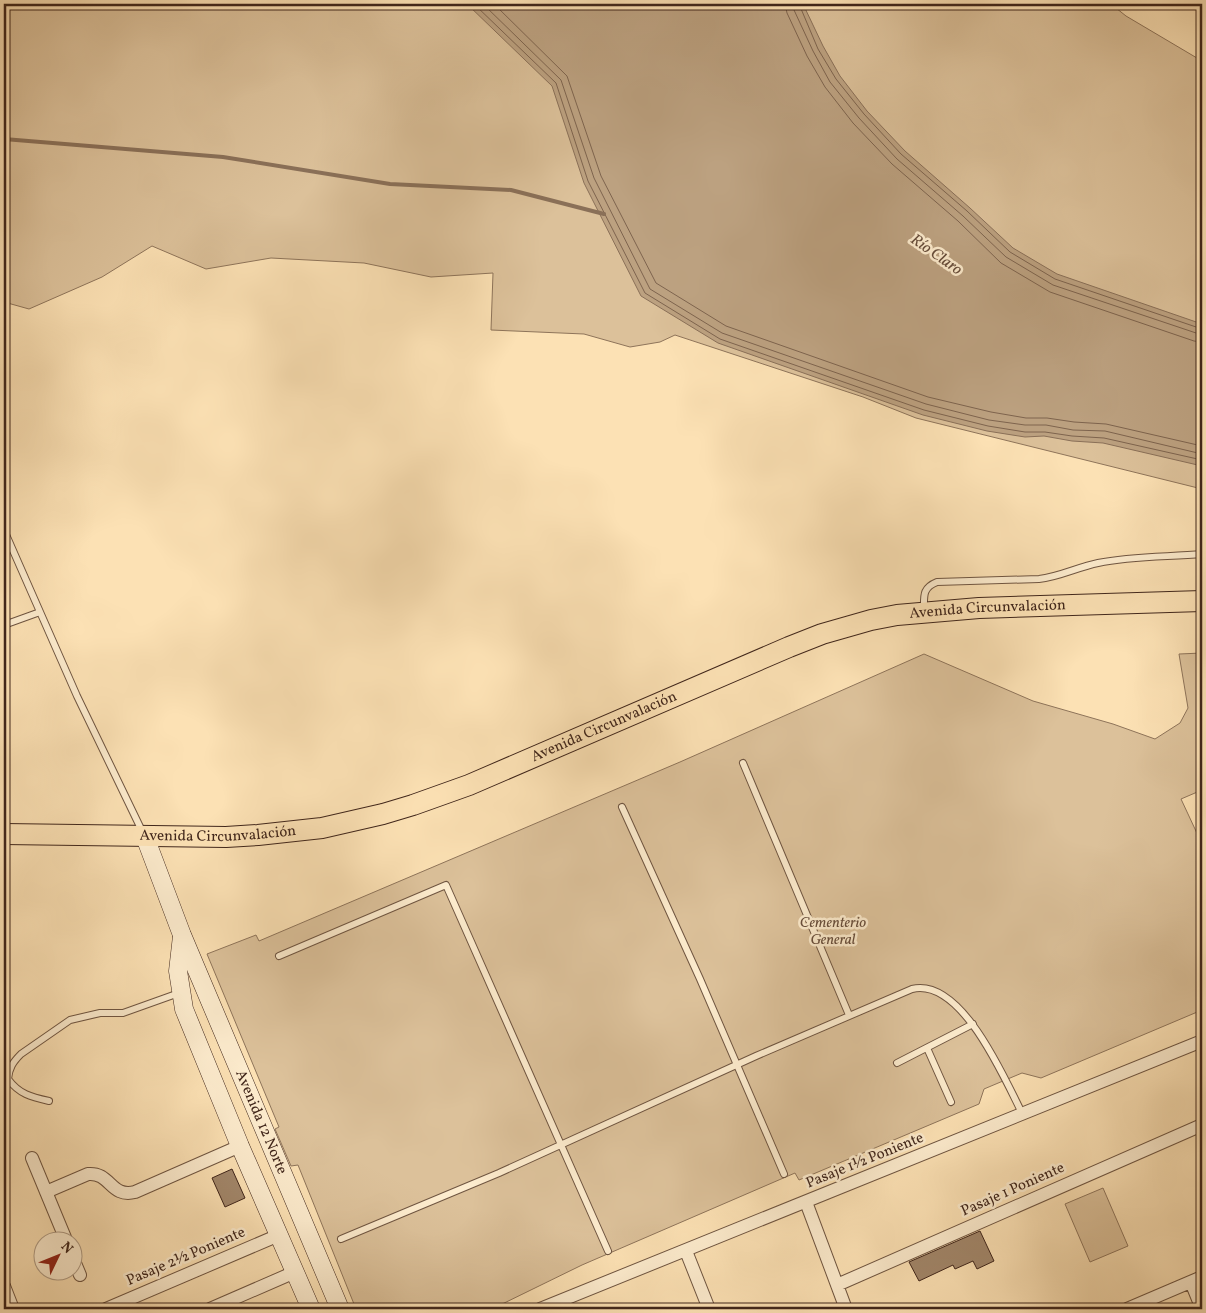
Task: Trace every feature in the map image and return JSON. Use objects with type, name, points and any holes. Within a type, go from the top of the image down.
[{"type":"main road","name":"Avenida Circunvalación","points":[[4,834],[145,837],[258,835],[322,828],[383,814],[469,785],[822,634],[871,620],[924,612],[979,608],[1202,601]]},
{"type":"main road","name":"Avenida 12 Norte","points":[[145,837],[182,935],[340,1309]]},
{"type":"main road","name":"Avenida 12 Norte","points":[[182,935],[178,972],[180,992],[188,1022],[311,1309]]},
{"type":"main road","points":[[221,1100],[247,1090]]},
{"type":"street","name":"Pasaje 1½ Poniente","points":[[540,1309],[571,1304],[686,1251],[1202,1041]]},
{"type":"street","name":"Pasaje 1 Poniente","points":[[837,1285],[1202,1125]]},
{"type":"street","points":[[46,1192],[88,1174],[93,1174],[102,1176],[120,1192],[135,1192],[240,1146]]},
{"type":"street","points":[[32,1158],[62,1230]]},
{"type":"street","points":[[806,1202],[846,1309]]},
{"type":"street","name":"Pasaje 2½ Poniente","points":[[106,1309],[279,1236]]},
{"type":"street","points":[[686,1251],[709,1309]]},
{"type":"street","points":[[210,1309],[295,1272]]},
{"type":"street","points":[[1127,1309],[1196,1280],[1202,1309]]},
{"type":"street","points":[[4,1286],[14,1309]]},
{"type":"lane","points":[[4,530],[77,696],[145,837]]},
{"type":"lane","points":[[924,612],[926,589],[937,582],[1050,578],[1097,563],[1202,554]]},
{"type":"lane","points":[[4,625],[40,612]]},
{"type":"lane","points":[[743,763],[849,1015]]},
{"type":"lane","points":[[622,807],[784,1174]]},
{"type":"lane","points":[[279,956],[446,885],[608,1251]]},
{"type":"lane","points":[[340,1239],[490,1176],[849,1015],[920,987],[927,988],[944,997],[964,1012],[984,1040],[1022,1115]]},
{"type":"lane","points":[[49,1101],[21,1093],[8,1079],[9,1070],[14,1060],[21,1054],[70,1020],[100,1013],[123,1013],[180,992]]},
{"type":"lane","points":[[896,1063],[973,1024]]},
{"type":"lane","points":[[927,1048],[951,1102]]},
{"type":"green space","points":[[4,4],[1111,4],[1126,16],[1202,61],[1202,489],[916,418],[863,397],[675,335],[660,342],[630,347],[584,334],[491,330],[493,273],[431,277],[364,263],[271,258],[206,269],[152,246],[102,277],[29,309],[4,302]]},
{"type":"green space","name":"Cementerio General","points":[[1202,653],[1202,790],[1181,799],[1202,844],[1202,1010],[1041,1078],[1022,1073],[984,1089],[979,1104],[799,1180],[795,1173],[582,1265],[492,1309],[356,1309],[298,1165],[291,1166],[275,1129],[279,1127],[207,954],[256,935],[259,941],[680,762],[924,654],[1033,701],[1113,724],[1155,739],[1180,723],[1188,708],[1179,654]]},
{"type":"green space","points":[[1103,1188],[1128,1246],[1090,1262],[1065,1204]]},
{"type":"water","name":"Río Claro","points":[[467,4],[803,4],[840,76],[867,111],[905,151],[1013,248],[1057,274],[1202,324],[1202,466],[1103,443],[1072,441],[1044,436],[1025,437],[987,431],[923,415],[718,343],[641,296],[584,183],[552,86]]},
{"type":"building","points":[[232,1169],[245,1198],[225,1207],[212,1178]]},
{"type":"building","points":[[980,1231],[994,1261],[977,1269],[973,1261],[955,1269],[953,1265],[919,1281],[909,1262]]},
{"type":"waterway","points":[[4,139],[223,157],[390,184],[511,190],[604,214]]}]
